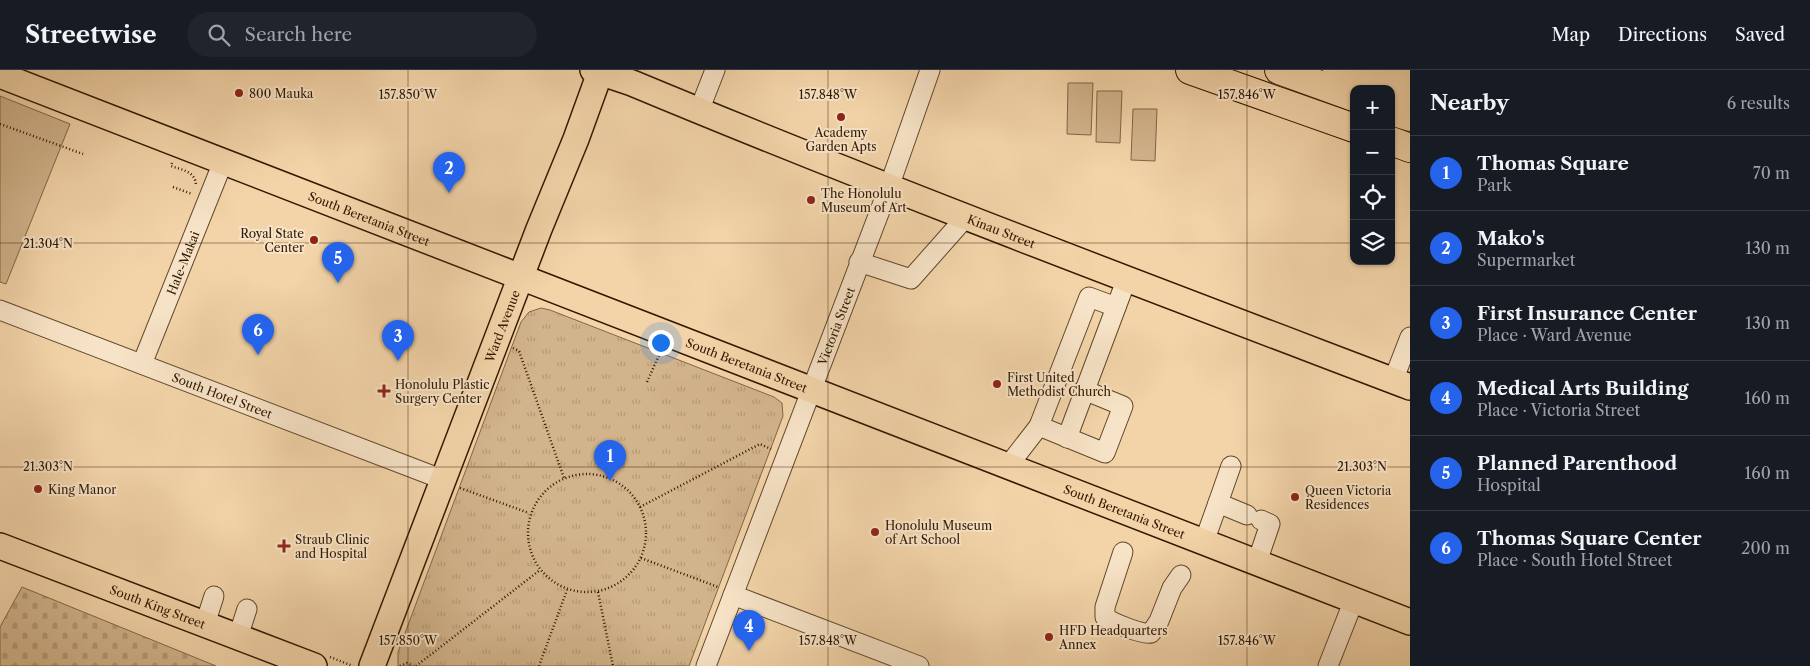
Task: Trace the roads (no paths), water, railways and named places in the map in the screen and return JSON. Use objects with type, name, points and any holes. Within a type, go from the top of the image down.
[{"type":"highway","points":[[1190,70],[1350,127]]},
{"type":"highway","points":[[1279,70],[1350,96]]},
{"type":"highway","points":[[1337,70],[1410,94]]},
{"type":"highway","points":[[1395,112],[1410,117]]},
{"type":"main road","points":[[1381,70],[1410,82]]},
{"type":"main road","name":"Kinau Street","points":[[598,71],[632,83],[965,218],[1402,384]]},
{"type":"main road","name":"Ward Avenue","points":[[360,665],[451,484],[521,277],[576,140],[598,71]]},
{"type":"main road","name":"South Beretania Street","points":[[0,74],[1410,622]]},
{"type":"main road","name":"South King Street","points":[[0,546],[302,663]]},
{"type":"street","points":[[699,111],[715,70]]},
{"type":"street","name":"Victoria Street","points":[[706,666],[725,591],[811,389],[889,187],[930,70]]},
{"type":"street","name":"Hale-Makai","points":[[142,364],[223,162]]},
{"type":"street","points":[[859,262],[911,279],[965,218]]},
{"type":"street","points":[[1067,438],[1127,278]]},
{"type":"street","points":[[1008,466],[1039,426],[1089,297],[1116,307]]},
{"type":"street","name":"South Hotel Street","points":[[0,310],[451,484]]},
{"type":"street","points":[[1402,384],[1410,337]]},
{"type":"street","points":[[1039,426],[1105,453],[1123,406],[1084,390]]},
{"type":"street","points":[[1204,542],[1231,466]]},
{"type":"street","points":[[1218,503],[1270,524],[1257,562]]},
{"type":"street","points":[[1123,552],[1105,607],[1105,617],[1110,621],[1144,633],[1151,633],[1159,622],[1172,588],[1181,575]]},
{"type":"street","points":[[725,591],[919,666]]},
{"type":"street","points":[[204,624],[214,596]]},
{"type":"street","points":[[1328,666],[1354,600]]},
{"type":"street","points":[[238,637],[247,609]]},
{"type":"place","name":"800 Mauka","points":[[239,93]]},
{"type":"place","name":"Academy Garden Apts","points":[[841,117]]},
{"type":"place","name":"Mako's","points":[[449,193]]},
{"type":"place","name":"The Honolulu Museum of Art","points":[[811,200]]},
{"type":"place","name":"Royal State Center","points":[[314,240]]},
{"type":"place","name":"Planned Parenthood","points":[[338,283]]},
{"type":"place","name":"Thomas Square Center","points":[[258,355]]},
{"type":"place","name":"First Insurance Center","points":[[398,361]]},
{"type":"place","name":"First United Methodist Church","points":[[997,384]]},
{"type":"place","name":"Honolulu Plastic Surgery Center","points":[[384,391]]},
{"type":"place","name":"Thomas Square","points":[[610,481]]},
{"type":"place","name":"King Manor","points":[[38,489]]},
{"type":"place","name":"Queen Victoria Residences","points":[[1295,497]]},
{"type":"place","name":"Honolulu Museum of Art School","points":[[875,532]]},
{"type":"place","name":"Straub Clinic and Hospital","points":[[284,546]]},
{"type":"place","name":"HFD Headquarters Annex","points":[[1049,637]]},
{"type":"place","name":"Medical Arts Building","points":[[749,651]]}]
